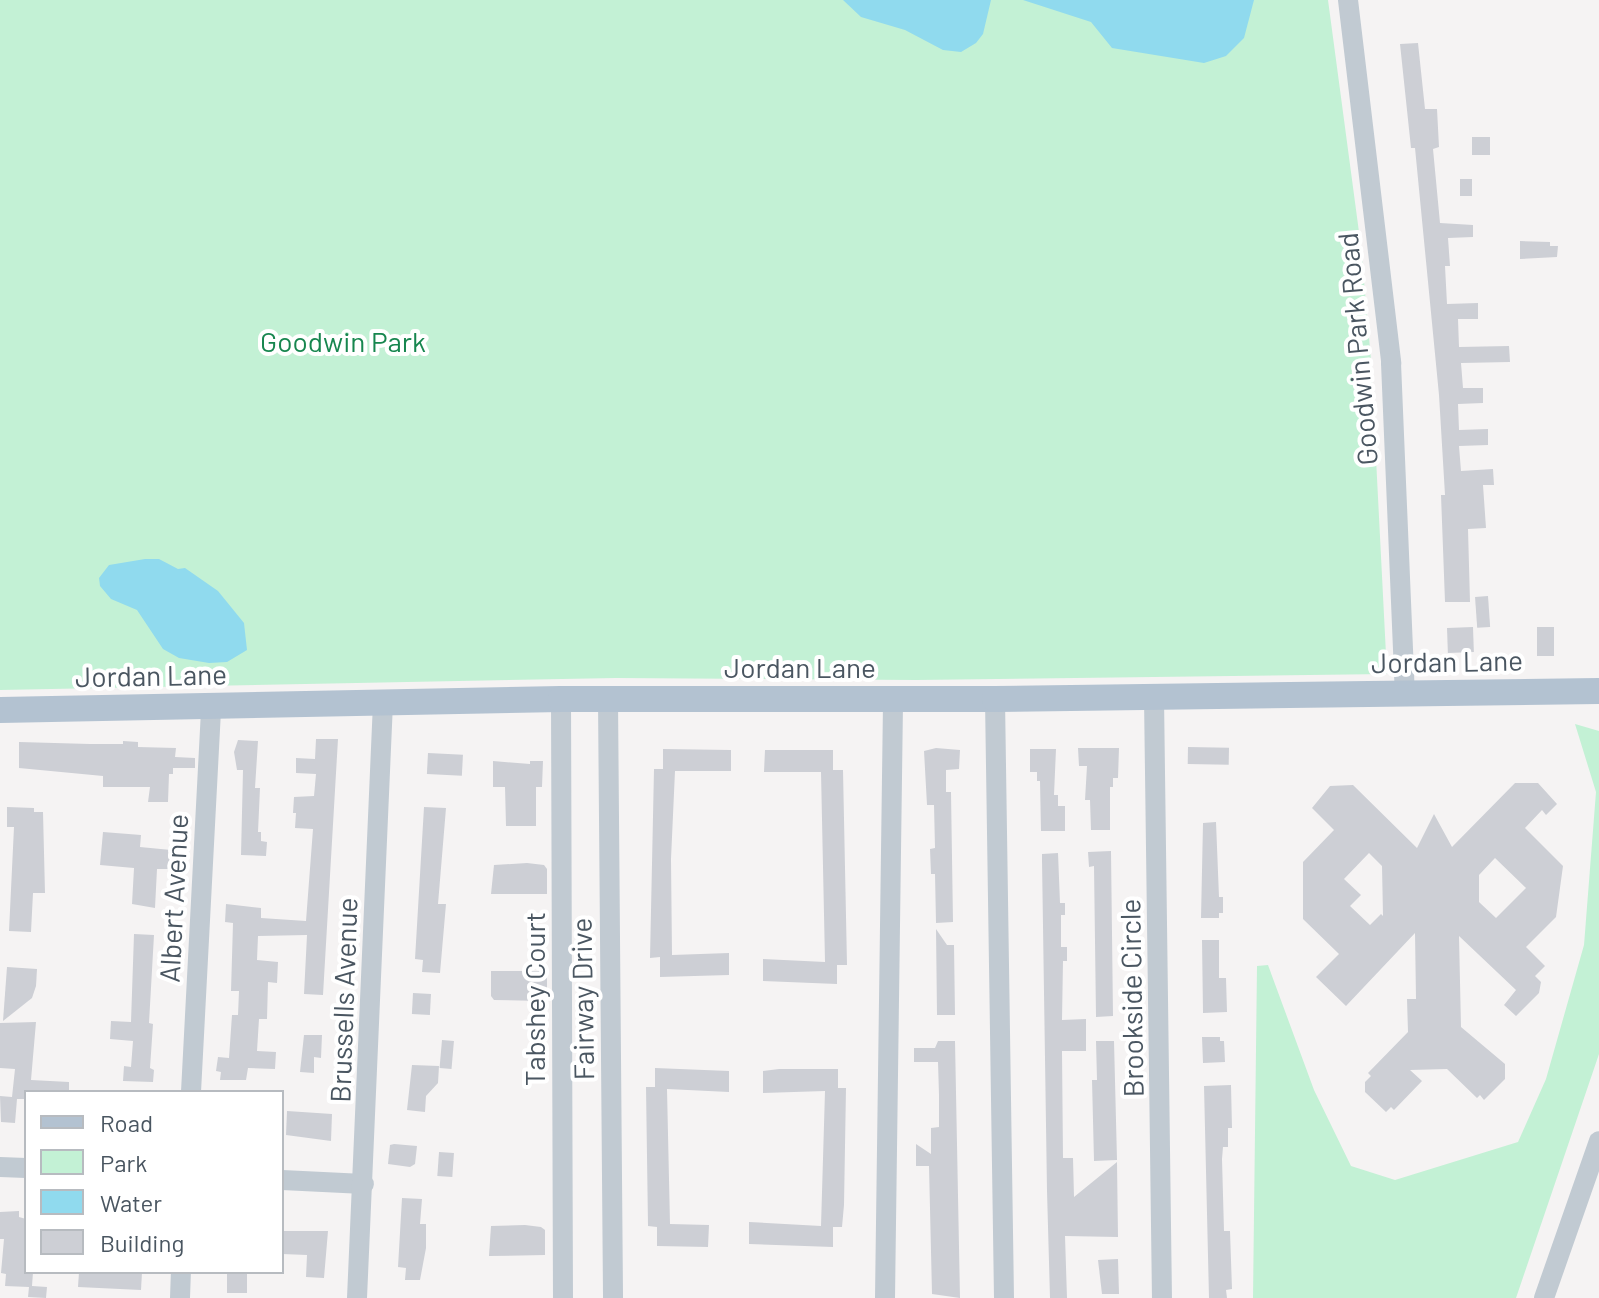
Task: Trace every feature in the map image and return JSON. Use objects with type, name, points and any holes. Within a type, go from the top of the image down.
[{"type":"main road","name":"Jordan Lane","points":[[0,710],[561,699],[893,700],[1590,691]]},
{"type":"street","name":"Goodwin Park Road","points":[[1348,0],[1391,363],[1405,694]]},
{"type":"street","name":"Brookside Circle","points":[[1154,697],[1162,1298]]},
{"type":"street","name":"Tabshey Court","points":[[561,699],[563,1298]]},
{"type":"street","name":"Fairway Drive","points":[[608,699],[613,1298]]},
{"type":"street","points":[[995,699],[1004,1298]]},
{"type":"street","points":[[885,1298],[893,700]]},
{"type":"street","name":"Brussells Avenue","points":[[357,1298],[383,703]]},
{"type":"street","name":"Albert Avenue","points":[[191,1090],[211,706]]},
{"type":"street","points":[[1544,1298],[1599,1141]]},
{"type":"street","points":[[0,1167],[24,1168]]},
{"type":"street","points":[[284,1180],[364,1184]]},
{"type":"street","points":[[180,1298],[181,1274]]},
{"type":"green space","name":"Goodwin Park","points":[[0,0],[1328,0],[1361,247],[1371,360],[1387,674],[916,680],[616,678],[0,690]]},
{"type":"green space","points":[[1575,724],[1599,731],[1599,1054],[1516,1298],[1253,1298],[1257,966],[1268,965],[1314,1090],[1351,1166],[1395,1180],[1518,1142],[1546,1079],[1584,945],[1596,792]]},
{"type":"water","points":[[843,0],[991,0],[983,34],[976,43],[961,52],[943,50],[905,30],[861,17]]},
{"type":"water","points":[[1023,0],[1254,0],[1244,38],[1226,56],[1204,63],[1112,48],[1091,22]]},
{"type":"water","points":[[159,559],[178,569],[185,568],[218,591],[244,623],[247,650],[227,662],[209,663],[179,658],[163,649],[137,610],[111,599],[100,586],[99,578],[109,565]]},
{"type":"building","points":[[1418,43],[1425,109],[1437,109],[1439,147],[1433,149],[1440,223],[1473,225],[1473,237],[1448,238],[1450,266],[1445,266],[1447,304],[1478,303],[1478,319],[1458,319],[1459,347],[1509,346],[1510,362],[1461,363],[1463,388],[1483,388],[1483,403],[1458,404],[1459,430],[1488,429],[1488,445],[1459,446],[1461,471],[1493,469],[1494,485],[1483,485],[1486,528],[1468,529],[1470,602],[1445,602],[1441,495],[1445,495],[1439,395],[1415,148],[1411,148],[1400,44]]},
{"type":"building","points":[[1472,137],[1490,137],[1490,155],[1472,155]]},
{"type":"building","points":[[1460,179],[1472,179],[1472,196],[1460,196]]},
{"type":"building","points":[[1520,241],[1550,242],[1550,246],[1558,246],[1557,257],[1520,259]]},
{"type":"building","points":[[1488,596],[1490,627],[1477,628],[1475,597]]},
{"type":"building","points":[[1473,627],[1474,652],[1448,653],[1447,628]]},
{"type":"building","points":[[1537,627],[1554,627],[1554,656],[1537,656]]},
{"type":"building","points":[[316,739],[338,739],[323,995],[304,994],[307,935],[258,936],[257,960],[278,962],[277,983],[268,982],[267,1019],[259,1019],[257,1051],[276,1052],[275,1069],[248,1068],[246,1080],[220,1080],[221,1072],[216,1071],[218,1057],[229,1058],[232,1015],[238,1015],[239,991],[231,991],[233,923],[225,922],[226,904],[261,908],[261,918],[306,921],[313,829],[295,828],[294,797],[314,796],[316,774],[296,773],[296,758],[315,759]]},
{"type":"building","points":[[238,740],[258,741],[255,788],[260,788],[258,832],[261,832],[261,841],[267,842],[266,856],[241,855],[243,770],[237,770],[234,752]]},
{"type":"building","points":[[123,741],[138,742],[138,747],[176,748],[175,757],[195,758],[195,768],[173,768],[173,774],[169,774],[168,802],[148,802],[150,787],[103,787],[103,776],[19,768],[19,742],[123,744]]},
{"type":"building","points":[[1188,747],[1229,748],[1229,765],[1188,764]]},
{"type":"building","points":[[936,748],[960,750],[959,769],[946,770],[946,792],[951,792],[953,922],[936,923],[935,874],[931,874],[930,849],[935,848],[934,805],[927,805],[924,751]]},
{"type":"building","points":[[1078,748],[1119,748],[1118,778],[1113,778],[1113,787],[1110,787],[1110,830],[1091,830],[1090,800],[1085,800],[1087,766],[1079,766]]},
{"type":"building","points":[[663,749],[731,750],[731,771],[675,771],[671,859],[672,955],[729,953],[729,975],[660,977],[660,957],[650,958],[654,769],[663,769]]},
{"type":"building","points":[[1030,749],[1056,749],[1054,795],[1058,795],[1058,806],[1065,806],[1065,831],[1041,831],[1040,781],[1037,781],[1037,772],[1030,772]]},
{"type":"building","points":[[765,750],[833,750],[833,770],[843,770],[847,965],[837,965],[837,984],[763,981],[763,959],[825,962],[821,772],[764,772]]},
{"type":"building","points":[[428,753],[463,755],[462,776],[427,774]]},
{"type":"building","points":[[493,761],[530,764],[530,761],[543,761],[542,787],[536,787],[536,826],[506,826],[505,787],[493,787]]},
{"type":"building","points":[[1515,783],[1538,783],[1557,804],[1546,815],[1542,810],[1525,828],[1563,866],[1556,917],[1526,947],[1545,966],[1535,976],[1541,982],[1539,993],[1516,1016],[1504,1005],[1516,990],[1459,936],[1461,1027],[1505,1064],[1505,1079],[1484,1100],[1480,1095],[1477,1098],[1447,1069],[1410,1070],[1422,1081],[1394,1110],[1391,1107],[1386,1112],[1365,1092],[1365,1082],[1371,1076],[1368,1073],[1408,1032],[1407,999],[1416,999],[1415,933],[1346,1006],[1316,977],[1339,954],[1303,919],[1303,862],[1334,830],[1312,808],[1330,786],[1353,785],[1417,848],[1434,814],[1452,847]],"holes":[[[1369,853],[1382,866],[1383,916],[1381,914],[1370,925],[1350,906],[1361,895],[1344,879]],[[1495,858],[1526,888],[1496,918],[1479,902],[1479,875]]]},
{"type":"building","points":[[7,807],[34,808],[34,812],[43,812],[45,893],[33,893],[31,932],[9,931],[14,827],[7,827]]},
{"type":"building","points":[[424,807],[446,808],[438,904],[446,904],[440,973],[422,972],[423,960],[415,959]]},
{"type":"building","points":[[1216,822],[1219,897],[1223,897],[1223,913],[1219,913],[1219,918],[1201,918],[1203,823]]},
{"type":"building","points":[[103,832],[141,835],[140,847],[171,850],[170,869],[157,869],[155,908],[132,904],[134,868],[100,865]]},
{"type":"building","points":[[1111,851],[1113,1016],[1096,1017],[1094,866],[1089,867],[1088,852]]},
{"type":"building","points":[[1058,853],[1060,903],[1065,903],[1065,915],[1061,915],[1061,947],[1067,947],[1067,961],[1063,961],[1062,1020],[1086,1019],[1086,1051],[1062,1051],[1063,1158],[1073,1158],[1074,1197],[1117,1162],[1118,1237],[1065,1236],[1067,1298],[1050,1298],[1047,1191],[1042,854]]},
{"type":"building","points":[[494,865],[544,865],[547,869],[547,894],[491,894]]},
{"type":"building","points":[[936,929],[947,945],[954,945],[955,1015],[937,1015]]},
{"type":"building","points":[[134,934],[154,935],[149,1023],[153,1024],[150,1068],[154,1070],[153,1082],[123,1081],[124,1066],[131,1067],[133,1041],[110,1039],[111,1021],[131,1022]]},
{"type":"building","points":[[1202,940],[1219,940],[1219,978],[1226,978],[1227,1012],[1203,1013]]},
{"type":"building","points":[[7,967],[37,969],[36,986],[32,998],[3,1021]]},
{"type":"building","points":[[491,971],[547,971],[547,996],[544,1001],[494,1000],[491,996]]},
{"type":"building","points":[[413,993],[431,994],[430,1015],[412,1014]]},
{"type":"building","points":[[36,1022],[31,1080],[69,1082],[69,1090],[24,1090],[24,1099],[17,1099],[15,1123],[1,1122],[0,1096],[12,1097],[15,1069],[0,1068],[0,1023]]},
{"type":"building","points":[[304,1035],[322,1035],[321,1058],[314,1057],[314,1073],[300,1072]]},
{"type":"building","points":[[1202,1037],[1220,1037],[1220,1041],[1224,1041],[1225,1062],[1203,1063]]},
{"type":"building","points":[[442,1040],[454,1041],[452,1069],[440,1068]]},
{"type":"building","points":[[938,1041],[955,1041],[960,1298],[932,1294],[929,1166],[916,1166],[916,1144],[931,1154],[931,1128],[939,1127],[939,1095],[938,1062],[914,1062],[914,1048],[935,1048]]},
{"type":"building","points":[[1096,1041],[1114,1041],[1117,1160],[1094,1161],[1092,1080],[1097,1080]]},
{"type":"building","points":[[412,1065],[439,1066],[438,1083],[426,1096],[425,1112],[407,1110]]},
{"type":"building","points":[[655,1068],[729,1071],[729,1092],[667,1089],[670,1224],[709,1225],[708,1247],[657,1246],[657,1227],[648,1226],[646,1087],[655,1087]]},
{"type":"building","points":[[838,1069],[838,1088],[846,1088],[844,1205],[842,1227],[833,1227],[833,1247],[749,1244],[749,1222],[821,1226],[825,1091],[763,1093],[763,1071]]},
{"type":"building","points":[[1231,1085],[1232,1128],[1228,1128],[1228,1147],[1223,1147],[1222,1159],[1224,1231],[1230,1231],[1232,1289],[1226,1290],[1227,1298],[1209,1298],[1204,1086]]},
{"type":"building","points":[[287,1111],[332,1114],[331,1141],[286,1135]]},
{"type":"building","points":[[390,1145],[417,1146],[415,1164],[410,1167],[388,1164]]},
{"type":"building","points":[[439,1152],[454,1153],[452,1177],[437,1176]]},
{"type":"building","points":[[402,1198],[422,1199],[420,1224],[426,1224],[426,1248],[420,1280],[405,1280],[406,1268],[398,1267]]},
{"type":"building","points":[[19,1211],[19,1217],[24,1218],[24,1274],[33,1274],[32,1286],[47,1287],[46,1298],[28,1297],[29,1287],[5,1286],[6,1274],[1,1273],[4,1239],[0,1239],[0,1212]]},
{"type":"building","points":[[525,1225],[545,1230],[545,1255],[489,1256],[491,1226]]},
{"type":"building","points":[[284,1231],[328,1231],[324,1278],[306,1277],[307,1255],[284,1254]]},
{"type":"building","points":[[1118,1259],[1119,1294],[1102,1294],[1098,1260]]},
{"type":"building","points":[[79,1274],[142,1274],[141,1290],[78,1287]]},
{"type":"building","points":[[227,1274],[247,1274],[247,1293],[227,1293]]}]
